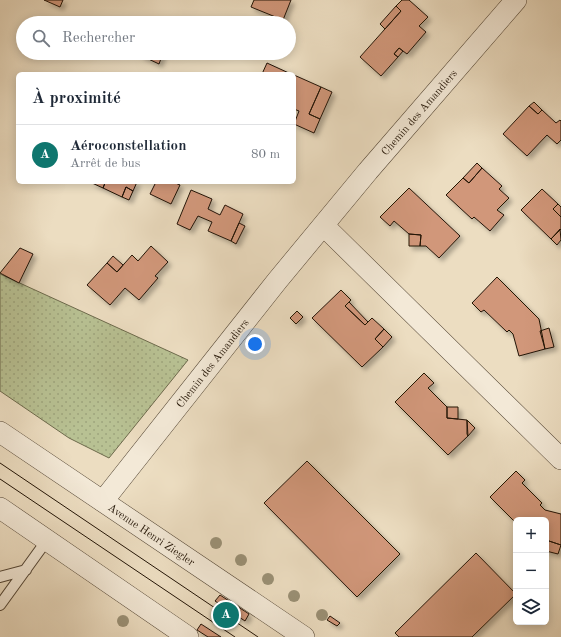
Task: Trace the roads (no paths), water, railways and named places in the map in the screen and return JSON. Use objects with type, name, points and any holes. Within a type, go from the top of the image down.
[{"type":"street","name":"Chemin des Amandiers","points":[[103,501],[272,287],[373,166],[516,0]]},
{"type":"street","points":[[324,226],[561,459]]},
{"type":"street","name":"Avenue Henri Ziegler","points":[[0,432],[304,637]]},
{"type":"street","points":[[0,508],[188,637]]},
{"type":"lane","points":[[0,605],[47,540]]},
{"type":"lane","points":[[0,578],[26,570]]},
{"type":"tram line","points":[[0,463],[258,637]]},
{"type":"tram line","points":[[0,479],[235,637]]},
{"type":"place","name":"Aéroconstellation","points":[[226,615]]}]
